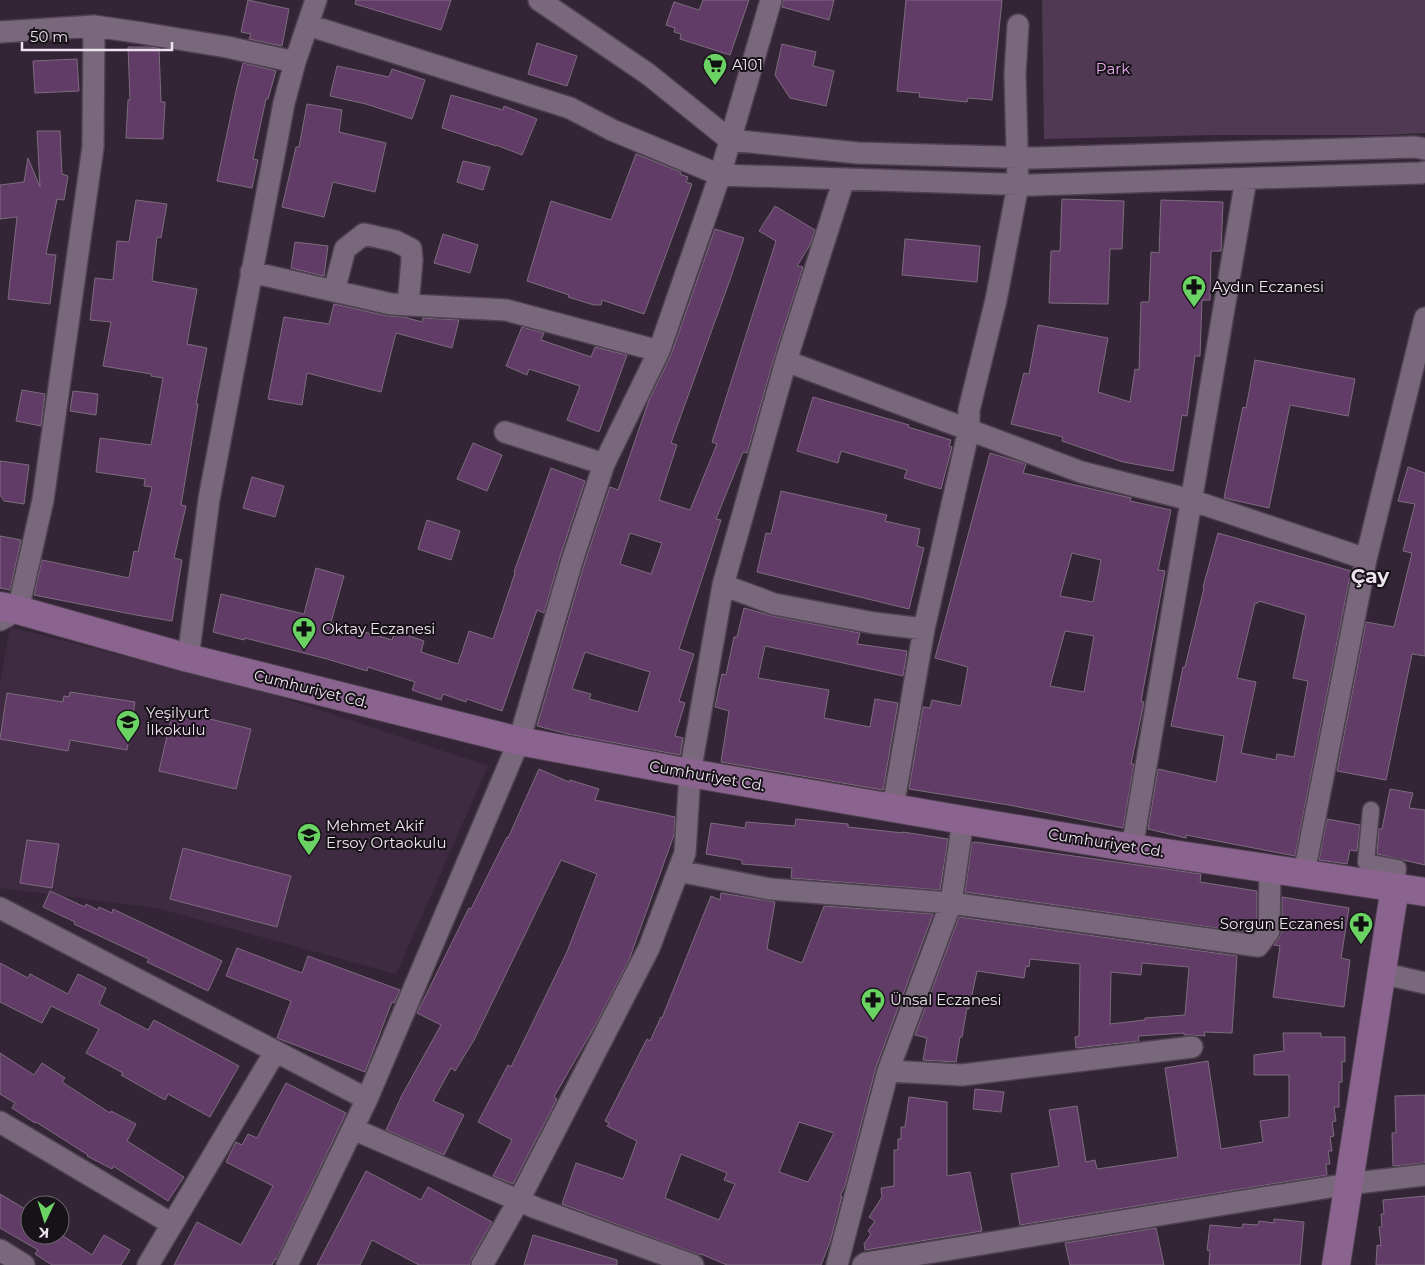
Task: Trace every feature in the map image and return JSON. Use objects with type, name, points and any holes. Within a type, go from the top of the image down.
[{"type":"main road","name":"Cumhuriyet Cd.","points":[[6,612],[519,741],[690,773],[963,820],[1132,848],[1425,892]]},
{"type":"main road","points":[[1336,1265],[1395,887]]},
{"type":"street","points":[[188,658],[209,499],[284,104],[295,62],[316,0]]},
{"type":"street","points":[[539,0],[648,74],[730,140],[858,153],[1018,158],[1425,148]]},
{"type":"street","points":[[287,1265],[367,1099],[519,741],[572,561],[604,464],[659,351],[720,175],[771,0]]},
{"type":"street","points":[[308,25],[570,108],[612,130],[720,175],[1018,184],[1246,179],[1425,172]]},
{"type":"street","points":[[893,807],[924,629],[969,429],[969,410],[996,300],[1018,184],[1014,74],[1018,25]]},
{"type":"street","points":[[0,32],[94,26],[227,47],[295,62]]},
{"type":"street","points":[[6,612],[43,500],[93,147],[94,26]]},
{"type":"street","points":[[482,1265],[518,1200],[649,948],[685,853],[690,773],[723,585],[786,361],[844,179]]},
{"type":"street","points":[[1132,848],[1246,179]]},
{"type":"street","points":[[334,291],[345,249],[364,234],[395,241],[411,249],[412,260],[408,305]]},
{"type":"street","points":[[252,272],[391,304],[506,310],[659,351]]},
{"type":"street","points":[[1304,873],[1366,559],[1425,318]]},
{"type":"street","points":[[786,361],[1081,472],[1191,500],[1366,559]]},
{"type":"street","points":[[504,432],[604,464]]},
{"type":"street","points":[[723,585],[774,604],[874,623],[924,629]]},
{"type":"street","points":[[1371,810],[1366,862],[1398,868],[1395,887]]},
{"type":"street","points":[[837,1265],[888,1071],[951,903],[963,820]]},
{"type":"street","points":[[678,871],[770,890],[951,903],[1258,946],[1268,931],[1270,868]]},
{"type":"street","points":[[0,908],[367,1099]]},
{"type":"street","points":[[1381,973],[1425,983]]},
{"type":"street","points":[[888,1071],[962,1075],[1192,1047]]},
{"type":"street","points":[[148,1265],[275,1052]]},
{"type":"street","points":[[0,1122],[172,1224]]},
{"type":"street","points":[[352,1130],[518,1200],[693,1265]]},
{"type":"street","points":[[863,1265],[866,1262],[1348,1184],[1425,1175]]},
{"type":"street","points":[[0,1250],[24,1265]]},
{"type":"shaded area","points":[[10,627],[271,694],[488,766],[396,974],[157,908],[0,888],[0,685]]},
{"type":"green space","name":"Park","points":[[1042,0],[1425,0],[1425,133],[1044,139]]},
{"type":"building","points":[[248,0],[289,9],[282,46],[249,39],[251,34],[241,32]]},
{"type":"building","points":[[356,0],[451,0],[441,30],[355,4]]},
{"type":"building","points":[[703,0],[749,0],[730,55],[680,39],[681,34],[674,32],[675,28],[666,25],[674,2],[699,10]]},
{"type":"building","points":[[783,0],[834,0],[829,20],[782,7]]},
{"type":"building","points":[[906,0],[1002,0],[992,100],[968,98],[967,102],[919,97],[920,93],[897,91]]},
{"type":"building","points":[[537,43],[577,56],[567,86],[528,74]]},
{"type":"building","points":[[782,44],[816,52],[813,66],[834,71],[826,106],[790,98],[775,75]]},
{"type":"building","points":[[128,47],[159,48],[161,102],[165,102],[163,139],[126,138],[128,100],[130,100]]},
{"type":"building","points":[[77,59],[79,91],[35,93],[33,61]]},
{"type":"building","points":[[243,63],[276,71],[268,99],[266,99],[253,159],[258,160],[252,188],[217,181]]},
{"type":"building","points":[[337,66],[389,77],[392,69],[425,80],[412,119],[366,104],[330,96]]},
{"type":"building","points":[[451,95],[503,110],[504,106],[537,119],[522,155],[442,128]]},
{"type":"building","points":[[307,104],[342,110],[339,132],[386,143],[375,192],[333,182],[324,217],[282,207],[296,147],[299,147]]},
{"type":"building","points":[[37,131],[60,131],[62,174],[68,176],[64,200],[57,199],[46,254],[56,255],[50,304],[8,299],[17,217],[0,219],[0,185],[24,182],[28,158],[40,187]]},
{"type":"building","points":[[636,154],[681,172],[680,174],[688,177],[686,182],[692,184],[644,314],[602,300],[601,305],[594,305],[527,281],[551,201],[611,220]]},
{"type":"building","points":[[463,161],[490,167],[483,190],[457,182]]},
{"type":"building","points":[[1062,199],[1124,201],[1122,249],[1110,249],[1108,304],[1049,303],[1051,251],[1060,251]]},
{"type":"building","points":[[136,200],[167,204],[161,238],[157,237],[152,281],[197,289],[187,344],[207,348],[196,404],[198,404],[181,505],[186,506],[174,558],[182,560],[172,621],[34,595],[42,560],[129,578],[134,551],[138,552],[152,487],[144,486],[145,479],[96,472],[100,438],[151,445],[163,378],[151,376],[151,374],[103,366],[111,322],[90,320],[95,278],[113,280],[117,241],[129,242]]},
{"type":"building","points":[[1161,200],[1223,202],[1221,251],[1211,251],[1210,300],[1202,300],[1200,356],[1195,356],[1187,416],[1182,415],[1173,471],[1123,462],[1062,441],[1063,437],[1011,424],[1024,373],[1029,374],[1038,325],[1108,338],[1098,392],[1130,402],[1135,369],[1139,370],[1141,302],[1149,302],[1151,252],[1159,253]]},
{"type":"building","points":[[775,206],[815,230],[810,245],[797,266],[803,267],[774,358],[747,453],[743,452],[716,519],[721,520],[679,649],[694,654],[679,701],[685,703],[675,736],[683,738],[680,755],[568,734],[537,726],[584,565],[610,487],[618,490],[649,400],[671,355],[715,229],[744,238],[671,443],[677,445],[659,500],[690,510],[717,444],[712,442],[776,241],[759,231]],"holes":[[[630,533],[662,543],[651,574],[620,564]],[[585,652],[650,672],[638,712],[589,699],[591,694],[572,689]]]},
{"type":"building","points":[[443,234],[478,245],[470,273],[434,263]]},
{"type":"building","points":[[905,239],[980,246],[977,282],[902,275]]},
{"type":"building","points":[[295,242],[328,246],[324,276],[291,268]]},
{"type":"building","points":[[334,304],[422,322],[423,318],[459,320],[452,348],[396,333],[381,392],[307,373],[302,405],[268,399],[284,317],[329,324]]},
{"type":"building","points":[[522,327],[544,333],[541,340],[591,357],[595,347],[627,355],[599,432],[567,420],[580,386],[529,369],[527,375],[506,366]]},
{"type":"building","points":[[1255,360],[1355,379],[1348,416],[1290,405],[1269,508],[1224,498],[1243,407],[1246,408]]},
{"type":"building","points":[[22,390],[45,394],[41,426],[16,421]]},
{"type":"building","points":[[73,391],[98,394],[96,415],[70,411]]},
{"type":"building","points":[[813,397],[909,425],[908,427],[951,440],[949,446],[952,447],[941,489],[904,478],[907,470],[841,451],[838,463],[797,451]]},
{"type":"building","points":[[473,443],[502,455],[487,491],[457,479]]},
{"type":"building","points":[[990,453],[1026,464],[1023,473],[1131,498],[1130,501],[1171,510],[1158,570],[1165,571],[1141,701],[1144,702],[1131,764],[1134,764],[1123,828],[1009,805],[909,789],[923,707],[930,708],[932,700],[961,706],[968,667],[935,658]],"holes":[[[1072,553],[1101,560],[1093,602],[1060,596]],[[1065,631],[1094,636],[1084,692],[1050,686]]]},
{"type":"building","points":[[0,461],[29,465],[24,504],[4,501],[0,495]]},
{"type":"building","points":[[1408,467],[1425,473],[1425,656],[1412,654],[1386,780],[1337,771],[1366,622],[1394,627],[1412,553],[1403,551],[1415,504],[1398,501]]},
{"type":"building","points":[[551,468],[585,481],[544,613],[537,610],[502,711],[467,699],[466,702],[443,694],[441,700],[412,690],[415,682],[368,667],[367,671],[245,638],[244,640],[213,632],[221,594],[304,614],[316,568],[344,576],[331,622],[392,640],[395,631],[424,641],[421,652],[458,664],[469,631],[493,639],[514,572]]},
{"type":"building","points":[[252,477],[284,486],[275,517],[243,508]]},
{"type":"building","points":[[781,491],[887,515],[885,521],[920,529],[917,546],[924,548],[909,609],[757,572],[766,533],[771,534]]},
{"type":"building","points":[[427,520],[460,531],[451,560],[418,549]]},
{"type":"building","points":[[1218,533],[1351,571],[1295,856],[1186,835],[1186,838],[1148,829],[1158,769],[1216,782],[1224,736],[1171,726],[1183,667],[1185,667],[1203,587]],"holes":[[[1259,601],[1306,615],[1293,678],[1308,681],[1294,757],[1277,754],[1276,760],[1241,753],[1256,682],[1237,678],[1255,603]]]},
{"type":"building","points":[[0,536],[21,540],[10,590],[0,588]]},
{"type":"building","points":[[744,608],[772,616],[860,633],[857,644],[907,651],[903,676],[765,646],[758,678],[829,690],[824,718],[870,727],[875,699],[898,703],[883,790],[721,762],[729,711],[715,707],[722,674],[726,675],[734,637],[737,637]]},
{"type":"building","points":[[70,692],[135,702],[127,750],[70,740],[68,751],[0,739],[7,693],[63,702],[64,696],[69,697]]},
{"type":"building","points":[[173,710],[251,729],[236,789],[159,771]]},
{"type":"building","points":[[539,769],[569,782],[570,780],[599,789],[595,800],[675,817],[674,835],[629,960],[596,1024],[554,1097],[557,1099],[513,1184],[493,1176],[512,1140],[478,1122],[508,1065],[511,1067],[567,952],[597,874],[561,860],[474,1040],[455,1071],[451,1068],[433,1101],[464,1115],[444,1155],[386,1130],[402,1095],[441,1025],[417,1013],[469,908],[471,909],[508,838]]},
{"type":"building","points":[[1390,789],[1413,793],[1409,808],[1425,810],[1425,865],[1377,854],[1379,829],[1382,829]]},
{"type":"building","points":[[796,819],[848,824],[848,827],[903,832],[948,839],[940,890],[791,878],[792,868],[742,864],[742,860],[706,854],[711,823],[745,828],[746,822],[795,826]]},
{"type":"building","points":[[1327,819],[1360,825],[1357,851],[1350,850],[1347,864],[1319,860]]},
{"type":"building","points":[[27,840],[59,844],[52,888],[20,883]]},
{"type":"building","points":[[972,843],[1201,874],[1200,882],[1257,891],[1257,927],[1252,933],[965,892]]},
{"type":"building","points":[[183,848],[291,876],[277,927],[170,899]]},
{"type":"building","points":[[50,891],[85,907],[86,904],[98,910],[99,907],[112,913],[113,909],[222,961],[208,991],[147,962],[149,959],[74,924],[75,922],[43,907]]},
{"type":"building","points":[[721,893],[775,902],[767,949],[802,963],[824,906],[933,914],[876,1067],[845,1186],[840,1196],[842,1196],[830,1242],[821,1265],[727,1265],[562,1204],[576,1163],[623,1179],[637,1141],[607,1126],[609,1123],[605,1121],[647,1039],[650,1041],[662,1018],[711,896],[720,900]],"holes":[[[799,1122],[834,1133],[808,1182],[779,1172]],[[681,1154],[727,1173],[724,1180],[735,1184],[719,1220],[665,1198]]]},
{"type":"building","points":[[1282,897],[1349,908],[1341,958],[1350,960],[1344,1007],[1273,997],[1280,946],[1274,945],[1282,931]]},
{"type":"building","points":[[959,917],[1237,956],[1232,1033],[1204,1032],[1205,1036],[1184,1035],[1184,1033],[1138,1036],[1139,1041],[1076,1048],[1075,1037],[1079,1036],[1080,964],[1030,959],[1029,967],[1026,966],[1024,978],[977,971],[969,1009],[967,1008],[962,1037],[960,1037],[956,1062],[923,1060],[927,1038],[915,1035]],"holes":[[[1142,963],[1189,967],[1185,1015],[1145,1018],[1145,1020],[1110,1024],[1111,972],[1141,975]]]},
{"type":"building","points":[[237,948],[302,973],[308,956],[400,990],[394,1003],[392,1002],[365,1072],[277,1038],[291,1001],[226,976]]},
{"type":"building","points":[[0,963],[28,978],[30,974],[68,994],[78,974],[106,988],[99,1004],[148,1030],[154,1020],[239,1066],[210,1117],[168,1094],[165,1100],[121,1075],[123,1073],[86,1053],[99,1029],[51,1006],[42,1023],[0,1002]]},
{"type":"building","points":[[1283,1033],[1321,1033],[1321,1037],[1345,1037],[1345,1062],[1342,1061],[1342,1082],[1339,1082],[1339,1107],[1334,1107],[1336,1121],[1332,1122],[1334,1136],[1330,1137],[1332,1151],[1328,1151],[1330,1164],[1326,1164],[1327,1175],[1020,1225],[1011,1174],[1059,1166],[1049,1110],[1077,1106],[1086,1162],[1095,1160],[1097,1169],[1178,1157],[1165,1068],[1208,1061],[1221,1149],[1263,1142],[1260,1121],[1289,1117],[1289,1075],[1254,1075],[1254,1055],[1284,1051]]},
{"type":"building","points":[[0,1053],[34,1075],[42,1063],[65,1078],[62,1082],[110,1113],[111,1111],[136,1124],[127,1141],[184,1177],[168,1201],[113,1166],[112,1169],[87,1156],[12,1108],[15,1103],[0,1094]]},
{"type":"building","points":[[286,1083],[346,1113],[276,1260],[272,1265],[174,1265],[197,1222],[241,1245],[273,1186],[226,1162],[236,1142],[242,1145],[248,1134],[257,1138]]},
{"type":"building","points":[[975,1089],[1004,1092],[1001,1112],[973,1109]]},
{"type":"building","points":[[1425,1095],[1425,1163],[1393,1166],[1392,1133],[1396,1133],[1395,1096]]},
{"type":"building","points":[[909,1097],[947,1102],[947,1176],[970,1172],[982,1231],[865,1250],[864,1244],[871,1234],[868,1231],[875,1221],[869,1217],[882,1197],[881,1188],[894,1186],[894,1150],[898,1150],[898,1139],[901,1139],[901,1127],[905,1127]]},
{"type":"building","points":[[366,1171],[421,1200],[428,1187],[492,1222],[471,1259],[470,1265],[419,1265],[372,1240],[360,1265],[317,1265]]},
{"type":"building","points":[[0,1194],[20,1206],[20,1240],[0,1228]]},
{"type":"building","points":[[1425,1196],[1425,1265],[1376,1265],[1377,1245],[1381,1246],[1379,1227],[1382,1227],[1381,1214],[1384,1214],[1383,1200]]},
{"type":"building","points":[[1274,1219],[1304,1222],[1300,1265],[1209,1265],[1210,1251],[1207,1250],[1210,1225],[1242,1228],[1243,1224],[1258,1225],[1259,1221],[1274,1223]]},
{"type":"building","points":[[1156,1228],[1164,1265],[1070,1265],[1065,1243]]},
{"type":"building","points":[[104,1235],[130,1250],[121,1265],[52,1265],[35,1254],[38,1250],[29,1245],[70,1245],[70,1241],[92,1255]]},
{"type":"building","points":[[533,1235],[617,1260],[617,1265],[524,1265]]},
{"type":"place","name":"A101","points":[[715,86]]},
{"type":"place","name":"Aydın Eczanesi","points":[[1194,308]]},
{"type":"place","name":"Oktay Eczanesi","points":[[304,650]]},
{"type":"place","name":"Yeşilyurt İlkokulu","points":[[128,743]]},
{"type":"place","name":"Mehmet Akif Ersoy Ortaokulu","points":[[309,856]]},
{"type":"place","name":"Sorgun Eczanesi","points":[[1361,945]]},
{"type":"place","name":"Ünsal Eczanesi","points":[[873,1021]]},
{"type":"district","name":"Çay","points":[[1370,576]]}]
